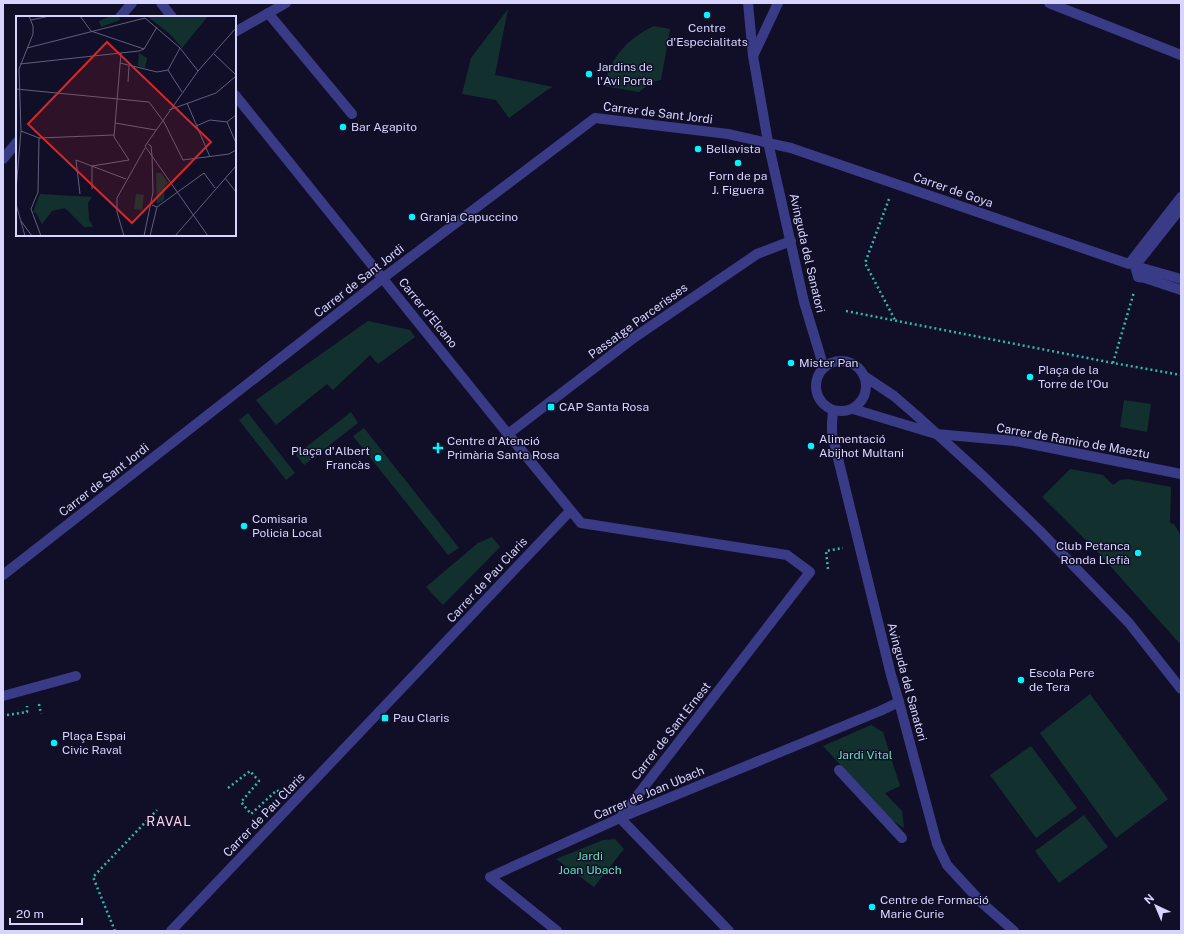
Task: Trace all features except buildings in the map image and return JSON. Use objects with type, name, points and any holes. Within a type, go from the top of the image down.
[{"type":"street","points":[[121,16],[132,3]]},
{"type":"street","points":[[161,3],[171,16]]},
{"type":"street","points":[[236,31],[286,3]]},
{"type":"street","name":"Avinguda del Sanatori","points":[[748,3],[753,56],[768,142],[804,302],[824,368]]},
{"type":"street","points":[[753,56],[778,3]]},
{"type":"street","points":[[1048,3],[1181,55]]},
{"type":"street","points":[[268,13],[352,114]]},
{"type":"street","name":"Carrer d'Elcano","points":[[236,96],[570,511]]},
{"type":"street","name":"Carrer de Sant Jordi","points":[[3,575],[383,278],[595,118],[728,134],[768,142]]},
{"type":"street","name":"Carrer de Goya","points":[[768,142],[801,151],[1130,264],[1181,197]]},
{"type":"street","points":[[3,159],[16,143]]},
{"type":"street","points":[[1181,208],[1135,266],[1144,278],[1181,290]]},
{"type":"street","name":"Passatge Parcerisses","points":[[508,434],[641,332],[757,254],[791,241]]},
{"type":"street","points":[[1140,272],[1181,279]]},
{"type":"street","points":[[842,361],[849,362],[855,365],[864,376],[866,385],[865,395],[860,403],[853,409],[840,412],[833,411],[821,402],[817,394],[816,385],[818,376],[829,364],[842,361]]},
{"type":"street","points":[[864,376],[894,396],[983,476],[1129,623],[1181,689]]},
{"type":"street","points":[[853,409],[936,434]]},
{"type":"street","name":"Avinguda del Sanatori","points":[[833,411],[832,434],[891,675],[937,844],[948,865],[982,903],[1014,931]]},
{"type":"street","name":"Carrer de Ramiro de Maeztu","points":[[936,434],[1015,441],[1181,474]]},
{"type":"street","name":"Carrer de Sant Ernest","points":[[570,511],[581,523],[788,555],[810,572],[620,818]]},
{"type":"street","name":"Carrer de Pau Claris","points":[[171,931],[570,511]]},
{"type":"street","points":[[3,696],[38,691],[76,676]]},
{"type":"street","name":"Carrer de Joan Ubach","points":[[557,931],[490,877],[620,818],[899,702]]},
{"type":"street","points":[[839,770],[902,838]]},
{"type":"street","points":[[620,818],[730,931]]},
{"type":"path","points":[[891,193],[865,263],[895,320]]},
{"type":"path","points":[[1113,363],[1140,272]]},
{"type":"path","points":[[846,311],[1181,375]]},
{"type":"path","points":[[824,569],[829,569],[826,551],[859,544]]},
{"type":"path","points":[[228,788],[250,771],[259,781],[241,802],[251,814],[277,790]]},
{"type":"path","points":[[115,931],[93,877],[157,810]]},
{"type":"green space","points":[[508,9],[495,75],[553,87],[509,118],[496,100],[462,94],[471,58]]},
{"type":"green space","points":[[654,26],[670,29],[661,80],[652,82],[639,92],[604,86],[611,66],[622,50],[628,43],[644,31]]},
{"type":"green space","points":[[368,321],[410,330],[415,337],[378,364],[370,355],[333,390],[327,384],[276,425],[256,400]]},
{"type":"green space","points":[[1124,400],[1151,404],[1147,432],[1120,427]]},
{"type":"green space","points":[[351,412],[358,423],[304,465],[296,455]]},
{"type":"green space","points":[[248,413],[295,473],[286,480],[239,420]]},
{"type":"green space","points":[[364,428],[459,548],[448,555],[353,436]]},
{"type":"green space","name":"Club Petanca Ronda Llefià","points":[[1070,469],[1103,475],[1113,485],[1120,480],[1128,479],[1171,487],[1170,523],[1174,524],[1181,536],[1181,645],[1095,549],[1042,497]]},
{"type":"green space","points":[[492,537],[500,547],[443,605],[426,587],[478,543]]},
{"type":"green space","points":[[1090,694],[1168,799],[1116,838],[1040,733]]},
{"type":"green space","name":"Jardi Vital","points":[[871,725],[883,732],[900,786],[885,793],[902,811],[904,828],[890,819],[823,746]]},
{"type":"green space","points":[[1031,746],[1077,808],[1036,838],[990,775]]},
{"type":"green space","points":[[1084,815],[1108,847],[1059,883],[1035,851]]},
{"type":"green space","name":"Jardi Joan Ubach","points":[[615,839],[624,849],[594,887],[556,859],[603,840]]},
{"type":"place","name":"Centre d'Especialitats","points":[[707,15]]},
{"type":"place","name":"Jardins de l'Avi Porta","points":[[589,74]]},
{"type":"place","name":"Bar Agapito","points":[[343,127]]},
{"type":"place","name":"Bellavista","points":[[698,149]]},
{"type":"place","name":"Forn de pa J. Figuera","points":[[738,163]]},
{"type":"place","name":"Granja Capuccino","points":[[412,217]]},
{"type":"place","name":"Mister Pan","points":[[791,363]]},
{"type":"place","name":"Plaça de la Torre de l'Ou","points":[[1030,377]]},
{"type":"place","name":"CAP Santa Rosa","points":[[551,407]]},
{"type":"place","name":"Alimentació Abijhot Multani","points":[[811,446]]},
{"type":"place","name":"Centre d'Atenció Primària Santa Rosa","points":[[438,448]]},
{"type":"place","name":"Plaça d'Albert Francàs","points":[[378,458]]},
{"type":"place","name":"Comisaria Policia Local","points":[[244,526]]},
{"type":"place","name":"Club Petanca Ronda Llefià","points":[[1138,553]]},
{"type":"place","name":"Escola Pere de Tera","points":[[1021,680]]},
{"type":"place","name":"Pau Claris","points":[[385,718]]},
{"type":"place","name":"Plaça Espai Civic Raval","points":[[54,743]]},
{"type":"place","name":"Centre de Formació Marie Curie","points":[[872,907]]},
{"type":"district","name":"RAVAL","points":[[169,821]]}]
